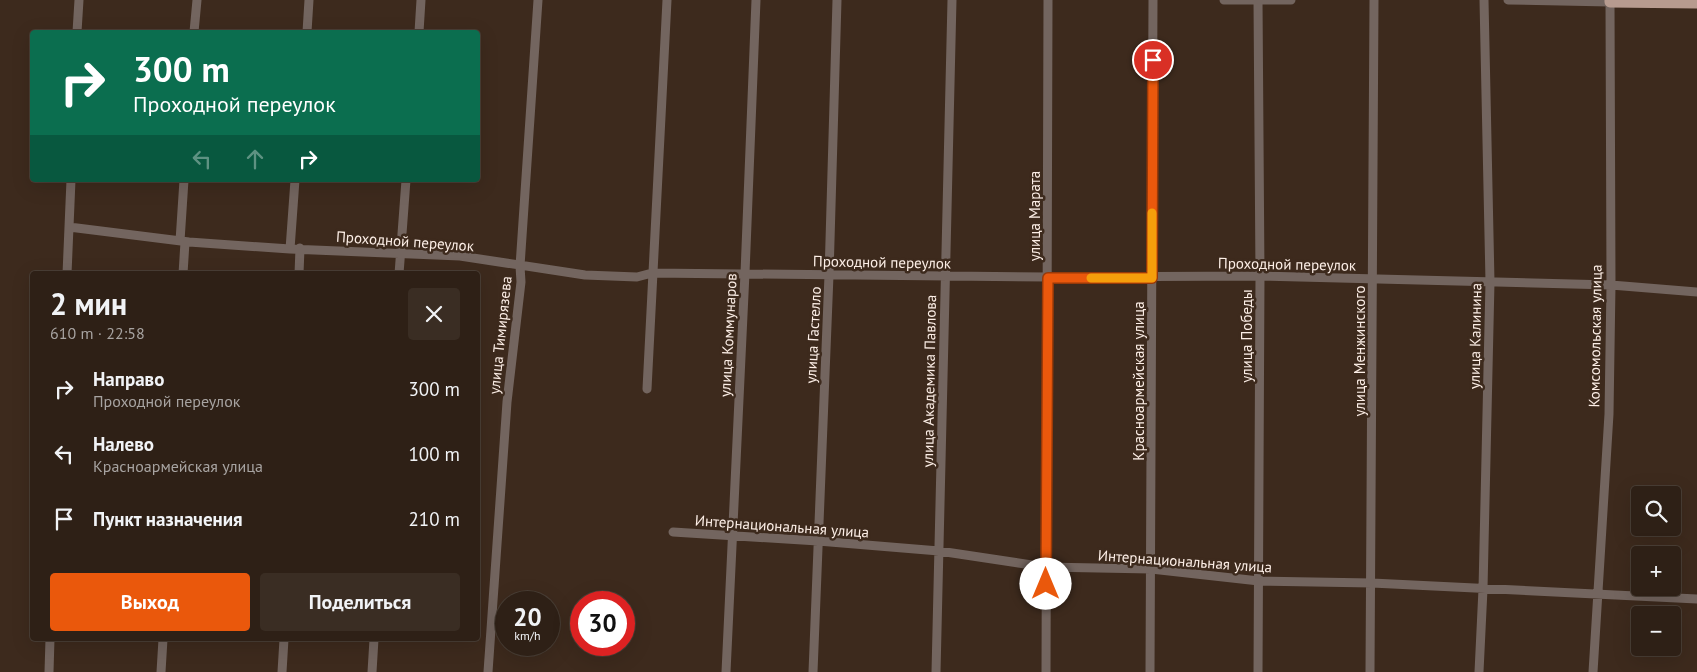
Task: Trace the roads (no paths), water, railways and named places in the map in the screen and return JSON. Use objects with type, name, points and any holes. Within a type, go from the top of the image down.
[{"type":"main road","points":[[1610,1],[1697,3]]},
{"type":"street","points":[[77,30],[79,0]]},
{"type":"street","points":[[194,30],[196,0]]},
{"type":"street","points":[[307,30],[310,0]]},
{"type":"street","points":[[419,30],[422,0]]},
{"type":"street","name":"улица Тимирязева","points":[[488,672],[507,402],[522,282],[520,266],[538,0]]},
{"type":"street","points":[[647,390],[667,0]]},
{"type":"street","name":"улица Коммунаров","points":[[726,672],[756,0]]},
{"type":"street","name":"улица Гастелло","points":[[813,672],[830,275],[837,0]]},
{"type":"street","name":"улица Академика Павлова","points":[[936,672],[952,0]]},
{"type":"street","name":"улица Марата","points":[[1046,672],[1048,0]]},
{"type":"street","name":"Красноармейская улица","points":[[1150,672],[1153,0]]},
{"type":"street","points":[[1224,0],[1291,0]]},
{"type":"street","name":"улица Победы","points":[[1258,0],[1260,276],[1258,672]]},
{"type":"street","name":"улица Менжинского","points":[[1370,672],[1374,0]]},
{"type":"street","name":"улица Калинина","points":[[1479,672],[1483,589],[1490,282],[1484,0]]},
{"type":"street","points":[[1508,0],[1610,1]]},
{"type":"street","name":"Комсомольская улица","points":[[1593,672],[1609,414],[1611,285],[1610,1]]},
{"type":"street","points":[[67,271],[71,182]]},
{"type":"street","points":[[183,271],[184,182]]},
{"type":"street","points":[[295,182],[295,249],[299,271]]},
{"type":"street","points":[[399,271],[406,182]]},
{"type":"street","name":"Проходной переулок","points":[[69,227],[183,242],[460,256],[585,275],[637,277],[652,273],[745,273],[1048,278],[1260,276],[1611,285],[1697,292]]},
{"type":"street","name":"Интернациональная улица","points":[[672,532],[939,551],[1045,567],[1151,569],[1259,581],[1372,583],[1697,599]]},
{"type":"street","points":[[49,672],[50,641]]},
{"type":"street","points":[[161,672],[163,641]]},
{"type":"street","points":[[282,672],[284,641]]},
{"type":"street","points":[[372,672],[374,641]]}]
